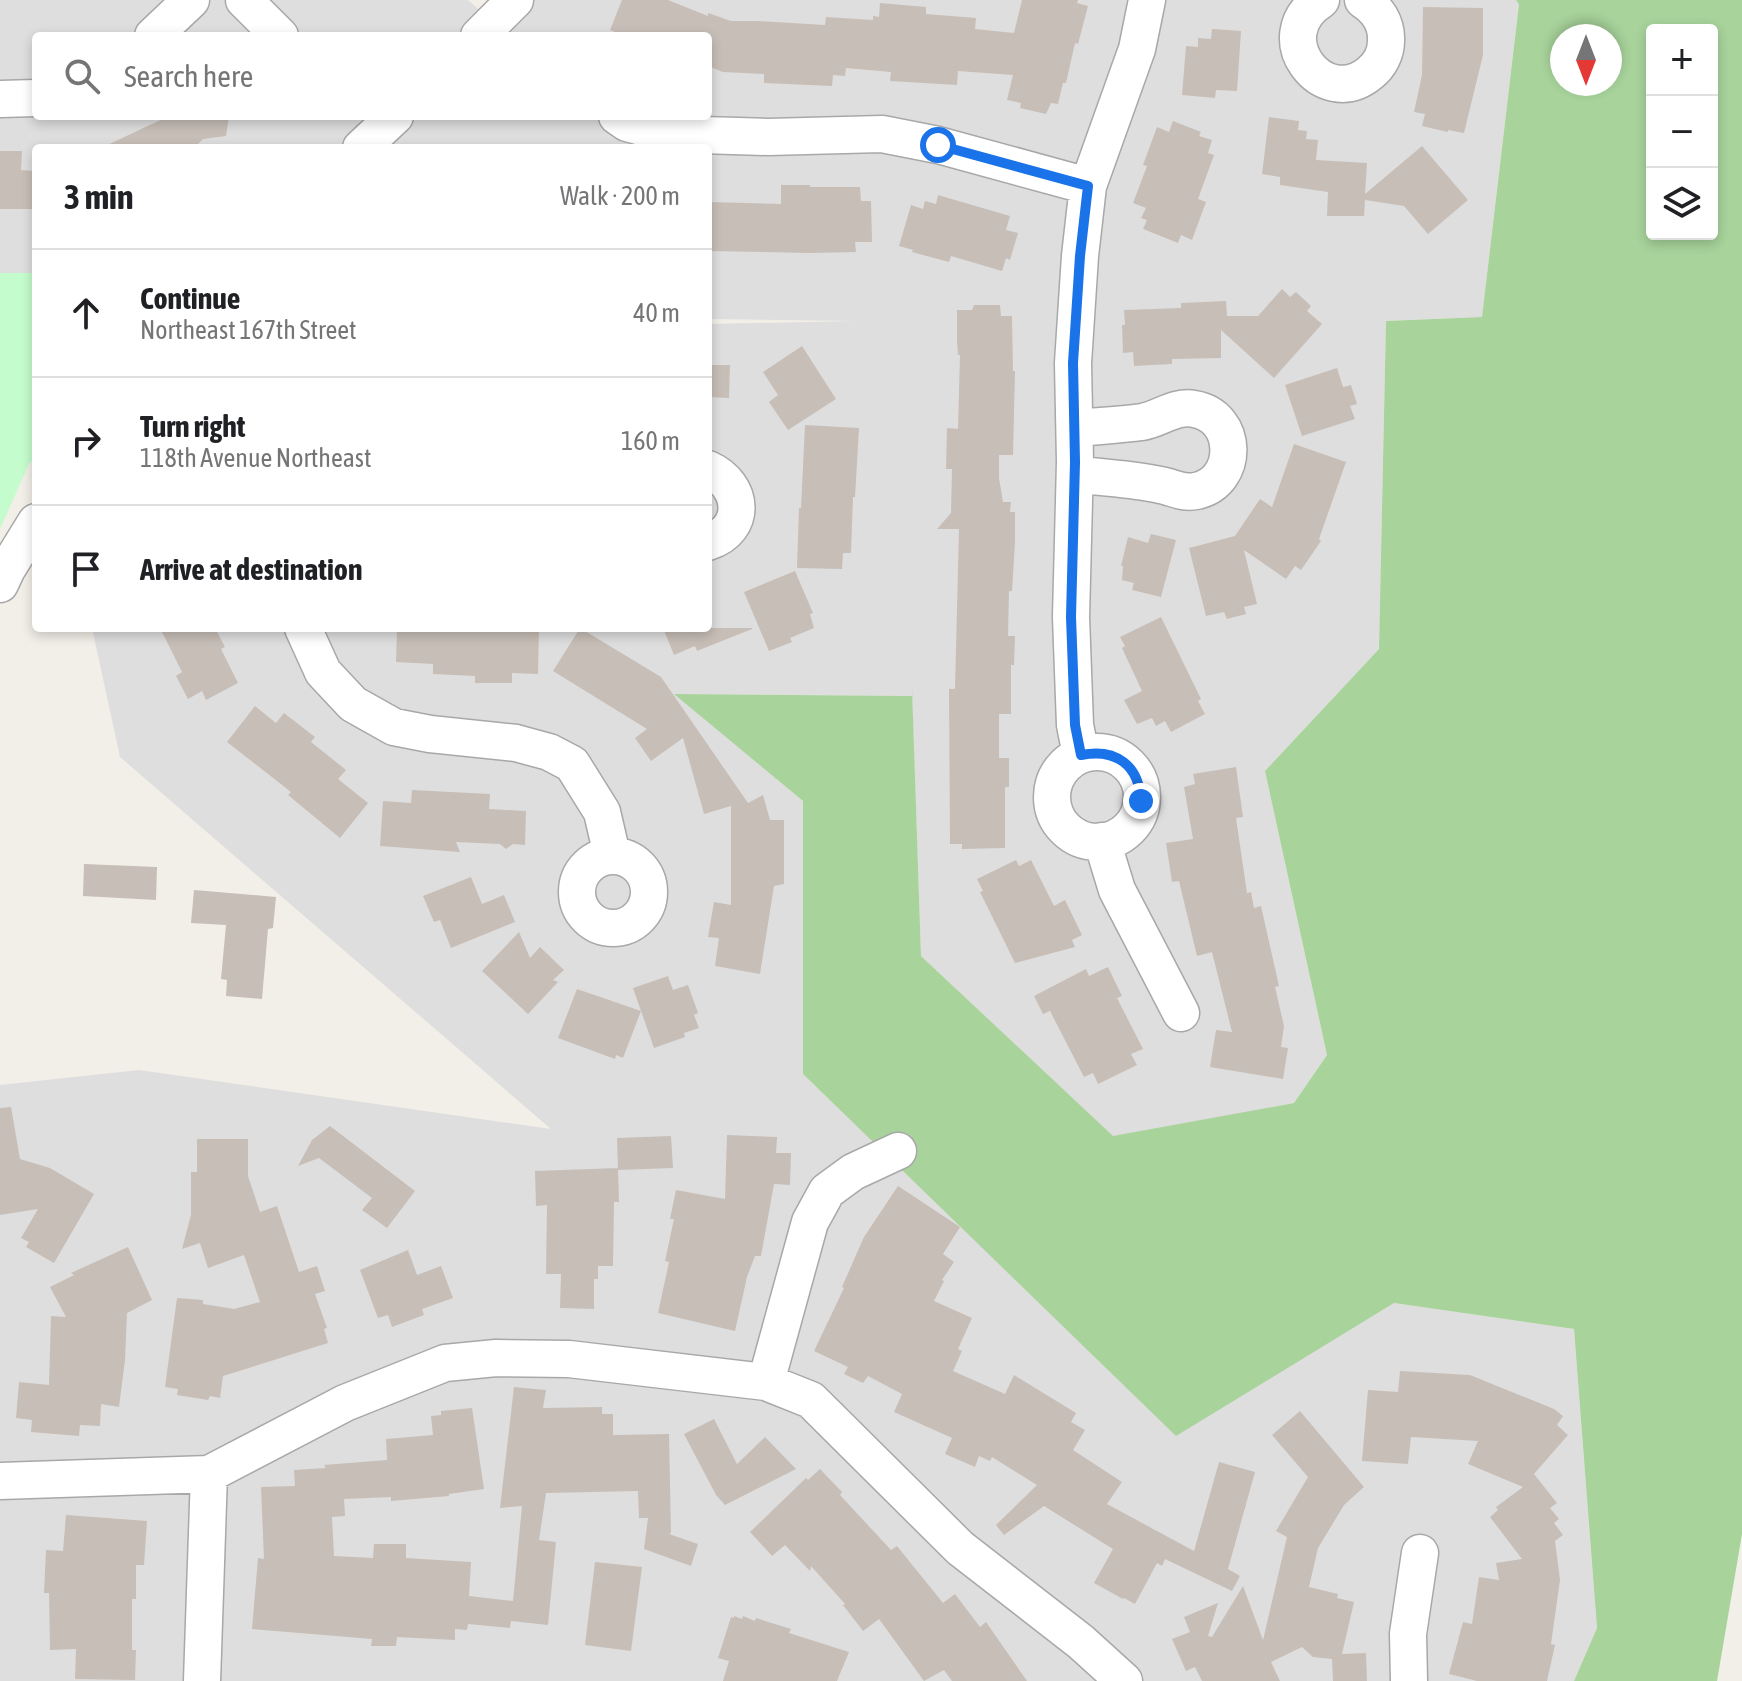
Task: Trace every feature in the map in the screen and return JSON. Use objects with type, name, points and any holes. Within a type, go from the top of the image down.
[{"type":"street","points":[[157,32],[191,0]]},
{"type":"street","points":[[244,0],[276,32]]},
{"type":"street","points":[[1081,755],[1075,725],[1071,617],[1075,474],[1074,348],[1080,256],[1088,186],[1137,49],[1147,0]]},
{"type":"street","points":[[1307,3],[1297,35],[1298,49],[1303,62],[1312,72],[1324,80],[1337,83],[1364,78],[1383,57],[1386,29],[1380,16],[1363,0]]},
{"type":"street","points":[[0,99],[32,98]]},
{"type":"street","points":[[623,120],[668,134],[768,137],[882,134],[938,145],[1088,186]]},
{"type":"street","points":[[1075,428],[1145,421],[1184,408],[1196,409],[1218,420],[1225,430],[1230,454],[1222,474],[1214,483],[1194,491],[1183,492],[1161,485],[1075,474]]},
{"type":"street","points":[[712,471],[727,481],[734,491],[736,503],[731,525],[712,540]]},
{"type":"street","points":[[0,584],[32,528]]},
{"type":"street","points":[[305,632],[323,672],[353,704],[394,727],[516,743],[549,752],[572,764],[602,812],[612,855]]},
{"type":"street","points":[[1094,753],[1118,758],[1136,776],[1140,788],[1139,813],[1123,833],[1112,840],[1087,841],[1075,837],[1057,819],[1052,794],[1055,782],[1061,770],[1081,755],[1094,753]]},
{"type":"street","points":[[1102,841],[1117,890],[1181,1013]]},
{"type":"street","points":[[766,1382],[810,1222],[827,1191],[853,1172],[898,1151]]},
{"type":"street","points":[[0,1481],[209,1474],[345,1403],[445,1363],[496,1358],[569,1359],[766,1382],[811,1400],[960,1548],[1081,1642],[1124,1681]]},
{"type":"street","points":[[202,1681],[209,1474]]},
{"type":"street","points":[[1409,1681],[1408,1634],[1420,1553]]},
{"type":"shaded area","points":[[0,0],[468,0],[493,22],[515,0],[1516,0],[1519,3],[1482,317],[1386,321],[1379,649],[1265,771],[1327,1055],[1294,1103],[1113,1137],[921,956],[912,696],[675,694],[803,801],[803,1074],[1176,1435],[1394,1303],[1574,1329],[1597,1628],[1574,1681],[0,1681],[0,1085],[139,1070],[551,1129],[120,757],[93,632],[712,632],[712,324],[855,321],[712,319],[712,144],[32,144],[32,273],[0,273]]},
{"type":"green space","points":[[1516,0],[1742,0],[1742,1534],[1717,1681],[1574,1681],[1597,1628],[1574,1329],[1394,1303],[1176,1436],[803,1074],[803,801],[674,694],[912,696],[912,687],[921,956],[1113,1136],[1294,1103],[1327,1055],[1265,771],[1379,649],[1386,321],[1482,317],[1519,4]]},
{"type":"green space","points":[[0,273],[32,273],[32,461],[0,529]]},
{"type":"building","points":[[622,0],[668,0],[708,16],[708,13],[731,21],[825,25],[826,17],[873,20],[873,16],[879,17],[880,3],[926,7],[926,14],[976,18],[975,29],[1014,33],[1022,0],[1078,0],[1077,3],[1088,6],[1058,104],[1051,103],[1046,114],[1020,108],[1021,103],[1007,100],[1013,75],[958,71],[957,85],[890,81],[891,72],[846,68],[845,76],[833,75],[832,86],[764,83],[764,74],[723,72],[712,68],[712,32],[610,30]]},
{"type":"building","points":[[1423,7],[1483,8],[1483,55],[1464,133],[1422,126],[1425,114],[1414,112],[1422,75]]},
{"type":"building","points":[[1212,29],[1241,31],[1237,91],[1216,90],[1215,98],[1182,95],[1186,46],[1198,47],[1198,38],[1211,39]]},
{"type":"building","points":[[1269,117],[1299,121],[1298,130],[1307,131],[1306,139],[1318,140],[1316,160],[1367,163],[1365,194],[1422,146],[1468,200],[1428,234],[1404,206],[1365,200],[1364,216],[1327,216],[1328,192],[1280,185],[1280,177],[1262,174]]},
{"type":"building","points":[[160,120],[228,120],[226,136],[203,139],[198,144],[110,144]]},
{"type":"building","points":[[1173,121],[1212,140],[1208,153],[1214,155],[1198,199],[1206,202],[1192,240],[1181,235],[1178,243],[1143,229],[1147,220],[1141,218],[1146,208],[1133,203],[1157,127],[1169,132]]},
{"type":"building","points":[[0,151],[22,151],[21,170],[32,171],[32,209],[0,209]]},
{"type":"building","points":[[781,185],[860,187],[861,201],[871,201],[872,242],[855,242],[856,252],[712,251],[712,202],[781,204]]},
{"type":"building","points":[[938,195],[1010,216],[1006,230],[1018,233],[1010,260],[1006,258],[1002,271],[951,256],[949,262],[899,246],[911,205],[923,209],[925,201],[936,204]]},
{"type":"building","points":[[1282,289],[1290,297],[1296,292],[1311,306],[1307,311],[1322,324],[1274,378],[1221,330],[1221,358],[1172,359],[1172,364],[1134,366],[1133,352],[1123,353],[1124,310],[1181,308],[1181,303],[1226,301],[1227,316],[1258,316]]},
{"type":"building","points":[[974,305],[1000,305],[1001,316],[1012,316],[1015,371],[1013,455],[999,455],[999,478],[1003,502],[1011,502],[1010,512],[1015,512],[1008,636],[1015,636],[1014,665],[1011,665],[1011,714],[999,714],[999,758],[1009,758],[1009,787],[1005,787],[1005,848],[962,849],[962,844],[950,844],[949,689],[955,689],[959,529],[937,529],[951,513],[952,469],[946,469],[947,428],[958,429],[960,355],[957,310],[972,310]]},
{"type":"building","points":[[802,346],[836,399],[788,430],[769,402],[778,395],[763,372]]},
{"type":"building","points":[[712,365],[730,365],[729,398],[712,397]]},
{"type":"building","points":[[1337,368],[1343,387],[1351,385],[1357,404],[1350,406],[1355,419],[1302,436],[1285,385]]},
{"type":"building","points":[[805,425],[859,428],[851,553],[843,553],[842,569],[797,568]]},
{"type":"building","points":[[1294,444],[1346,462],[1319,539],[1321,541],[1301,570],[1295,566],[1286,579],[1244,550],[1257,604],[1244,607],[1246,614],[1227,619],[1224,612],[1206,616],[1189,548],[1235,536],[1260,499],[1272,507]]},
{"type":"building","points":[[1151,534],[1176,540],[1161,597],[1132,590],[1134,583],[1122,580],[1121,566],[1128,537],[1148,543]]},
{"type":"building","points":[[795,571],[813,613],[810,614],[814,628],[790,638],[792,642],[769,651],[744,592]]},
{"type":"building","points":[[1161,617],[1201,699],[1198,701],[1205,714],[1171,732],[1165,721],[1156,726],[1152,718],[1137,724],[1124,700],[1142,691],[1120,637]]},
{"type":"building","points":[[752,628],[697,651],[695,646],[674,655],[665,632]]},
{"type":"building","points":[[162,632],[217,632],[225,647],[221,649],[238,683],[206,700],[202,691],[188,699],[176,676],[182,672]]},
{"type":"building","points":[[397,632],[539,632],[538,674],[512,673],[512,683],[475,683],[475,676],[433,674],[433,664],[396,662]]},
{"type":"building","points":[[577,632],[587,632],[661,677],[748,803],[763,795],[770,820],[784,820],[784,884],[774,886],[760,974],[715,966],[719,938],[708,937],[714,902],[731,905],[731,806],[704,814],[683,738],[651,761],[635,738],[647,729],[553,671]]},
{"type":"building","points":[[255,706],[276,723],[284,713],[315,737],[311,742],[346,770],[338,779],[368,803],[340,838],[288,795],[291,792],[227,742]]},
{"type":"building","points":[[1236,767],[1243,817],[1236,818],[1247,893],[1251,892],[1254,908],[1261,906],[1279,986],[1275,987],[1284,1026],[1281,1047],[1288,1048],[1283,1079],[1210,1067],[1216,1030],[1232,1032],[1212,952],[1197,956],[1179,881],[1172,882],[1166,843],[1193,839],[1184,787],[1195,784],[1193,774]]},
{"type":"building","points":[[412,790],[490,794],[489,809],[526,811],[525,845],[513,844],[506,849],[500,844],[456,842],[460,852],[380,846],[383,801],[411,803]]},
{"type":"building","points":[[1016,860],[1019,866],[1031,860],[1054,906],[1065,900],[1082,935],[1072,940],[1075,947],[1015,963],[980,892],[983,891],[977,879]]},
{"type":"building","points":[[84,864],[157,867],[156,900],[83,896]]},
{"type":"building","points":[[471,877],[482,904],[504,895],[515,922],[451,948],[440,920],[434,922],[423,896]]},
{"type":"building","points":[[194,890],[276,897],[273,928],[268,929],[262,999],[226,996],[227,980],[221,979],[226,925],[191,923]]},
{"type":"building","points":[[519,932],[530,958],[540,947],[564,970],[553,980],[558,982],[528,1014],[482,971]]},
{"type":"building","points":[[1108,967],[1122,996],[1117,998],[1143,1049],[1131,1054],[1137,1065],[1098,1084],[1093,1073],[1084,1077],[1050,1011],[1043,1014],[1034,996],[1086,969],[1089,976]]},
{"type":"building","points":[[668,976],[673,990],[688,985],[698,1013],[694,1015],[699,1028],[684,1033],[685,1037],[654,1048],[633,988]]},
{"type":"building","points":[[577,989],[641,1011],[623,1058],[616,1055],[615,1059],[558,1038]]},
{"type":"building","points":[[11,1107],[20,1159],[50,1168],[94,1194],[54,1263],[26,1247],[29,1242],[21,1238],[38,1209],[0,1215],[0,1108]]},
{"type":"building","points":[[330,1126],[415,1191],[387,1228],[362,1210],[372,1198],[319,1158],[298,1166],[312,1140]]},
{"type":"building","points":[[727,1135],[777,1137],[776,1153],[791,1153],[790,1185],[774,1184],[761,1256],[755,1256],[747,1277],[735,1331],[658,1313],[669,1262],[665,1261],[674,1219],[670,1219],[676,1190],[725,1199]]},
{"type":"building","points":[[671,1136],[673,1168],[618,1170],[617,1138]]},
{"type":"building","points":[[197,1139],[248,1139],[248,1176],[260,1212],[277,1206],[299,1272],[317,1266],[325,1291],[315,1294],[327,1328],[324,1329],[328,1343],[223,1376],[220,1398],[210,1396],[208,1400],[177,1395],[178,1389],[165,1387],[177,1298],[203,1300],[203,1304],[234,1309],[260,1302],[244,1255],[208,1268],[200,1243],[182,1249],[191,1215],[191,1172],[197,1172]]},
{"type":"building","points":[[618,1168],[619,1202],[614,1202],[613,1266],[598,1266],[598,1279],[594,1279],[594,1309],[560,1308],[561,1274],[546,1274],[547,1205],[536,1206],[535,1171]]},
{"type":"building","points":[[898,1186],[960,1227],[943,1254],[954,1262],[942,1280],[934,1301],[972,1318],[958,1349],[962,1351],[953,1371],[1005,1394],[1014,1375],[1076,1413],[1071,1422],[1085,1430],[1073,1450],[1122,1482],[1107,1504],[1194,1551],[1219,1462],[1255,1472],[1228,1569],[1240,1576],[1232,1591],[1165,1559],[1162,1566],[1157,1563],[1135,1604],[1123,1599],[1094,1583],[1113,1549],[1044,1506],[1004,1535],[996,1525],[1037,1485],[992,1457],[990,1461],[979,1456],[975,1467],[945,1454],[952,1438],[894,1412],[902,1394],[868,1376],[863,1383],[844,1374],[848,1367],[814,1351],[864,1237]]},
{"type":"building","points":[[128,1247],[152,1300],[127,1313],[119,1407],[101,1404],[100,1426],[80,1425],[79,1436],[31,1432],[32,1420],[16,1418],[19,1382],[49,1385],[51,1316],[66,1317],[50,1287],[74,1275],[71,1273]]},
{"type":"building","points":[[408,1250],[417,1275],[441,1266],[453,1298],[422,1309],[424,1315],[392,1327],[388,1315],[378,1318],[360,1270]]},
{"type":"building","points":[[1400,1371],[1470,1375],[1554,1409],[1563,1416],[1557,1425],[1568,1435],[1534,1474],[1557,1503],[1550,1508],[1559,1519],[1554,1523],[1563,1535],[1555,1541],[1560,1580],[1551,1644],[1555,1645],[1547,1681],[1477,1681],[1449,1674],[1463,1622],[1472,1624],[1479,1577],[1499,1580],[1496,1563],[1522,1559],[1490,1517],[1498,1510],[1496,1507],[1523,1487],[1468,1464],[1478,1441],[1411,1437],[1408,1464],[1362,1461],[1368,1390],[1398,1392]]},
{"type":"building","points":[[514,1387],[546,1390],[543,1408],[602,1407],[602,1414],[613,1414],[613,1435],[669,1434],[669,1534],[698,1544],[691,1566],[644,1549],[648,1518],[639,1518],[638,1491],[546,1493],[539,1540],[556,1542],[548,1625],[511,1621],[510,1628],[468,1624],[467,1630],[455,1629],[455,1640],[397,1637],[396,1646],[371,1646],[372,1639],[252,1629],[258,1558],[264,1559],[261,1487],[295,1486],[294,1470],[387,1460],[386,1439],[433,1435],[431,1416],[441,1415],[441,1411],[472,1408],[484,1489],[449,1496],[391,1501],[391,1497],[344,1499],[345,1516],[332,1517],[334,1556],[373,1558],[374,1544],[406,1544],[406,1558],[471,1562],[469,1596],[513,1601],[522,1506],[500,1508]]},
{"type":"building","points":[[1300,1411],[1364,1487],[1344,1505],[1318,1548],[1309,1587],[1338,1594],[1337,1598],[1354,1602],[1342,1654],[1366,1653],[1367,1681],[1333,1681],[1332,1659],[1313,1657],[1302,1647],[1271,1662],[1280,1681],[1202,1681],[1195,1667],[1186,1671],[1172,1639],[1190,1632],[1184,1617],[1218,1603],[1208,1636],[1212,1637],[1243,1586],[1263,1640],[1287,1537],[1276,1531],[1308,1477],[1272,1435]]},
{"type":"building","points":[[714,1419],[737,1464],[765,1437],[796,1469],[725,1505],[716,1495],[684,1434]]},
{"type":"building","points":[[820,1469],[891,1550],[897,1546],[943,1603],[955,1594],[980,1627],[986,1622],[1027,1681],[952,1681],[944,1670],[924,1681],[879,1619],[863,1631],[845,1604],[811,1566],[810,1571],[785,1545],[772,1556],[750,1532],[806,1478],[808,1480]]},
{"type":"building","points":[[66,1515],[147,1521],[144,1565],[136,1565],[136,1599],[132,1599],[135,1680],[75,1679],[76,1649],[50,1650],[49,1593],[44,1593],[46,1550],[63,1551]]},
{"type":"building","points":[[595,1562],[642,1567],[631,1651],[585,1645]]},
{"type":"building","points":[[731,1617],[755,1621],[756,1618],[791,1629],[789,1633],[849,1652],[837,1681],[723,1681],[729,1661],[718,1658]]},
{"type":"route","points":[[938,145],[1088,186],[1073,363],[1075,462],[1071,617],[1075,725],[1081,755],[1106,754],[1129,766],[1136,776],[1141,801]]}]
